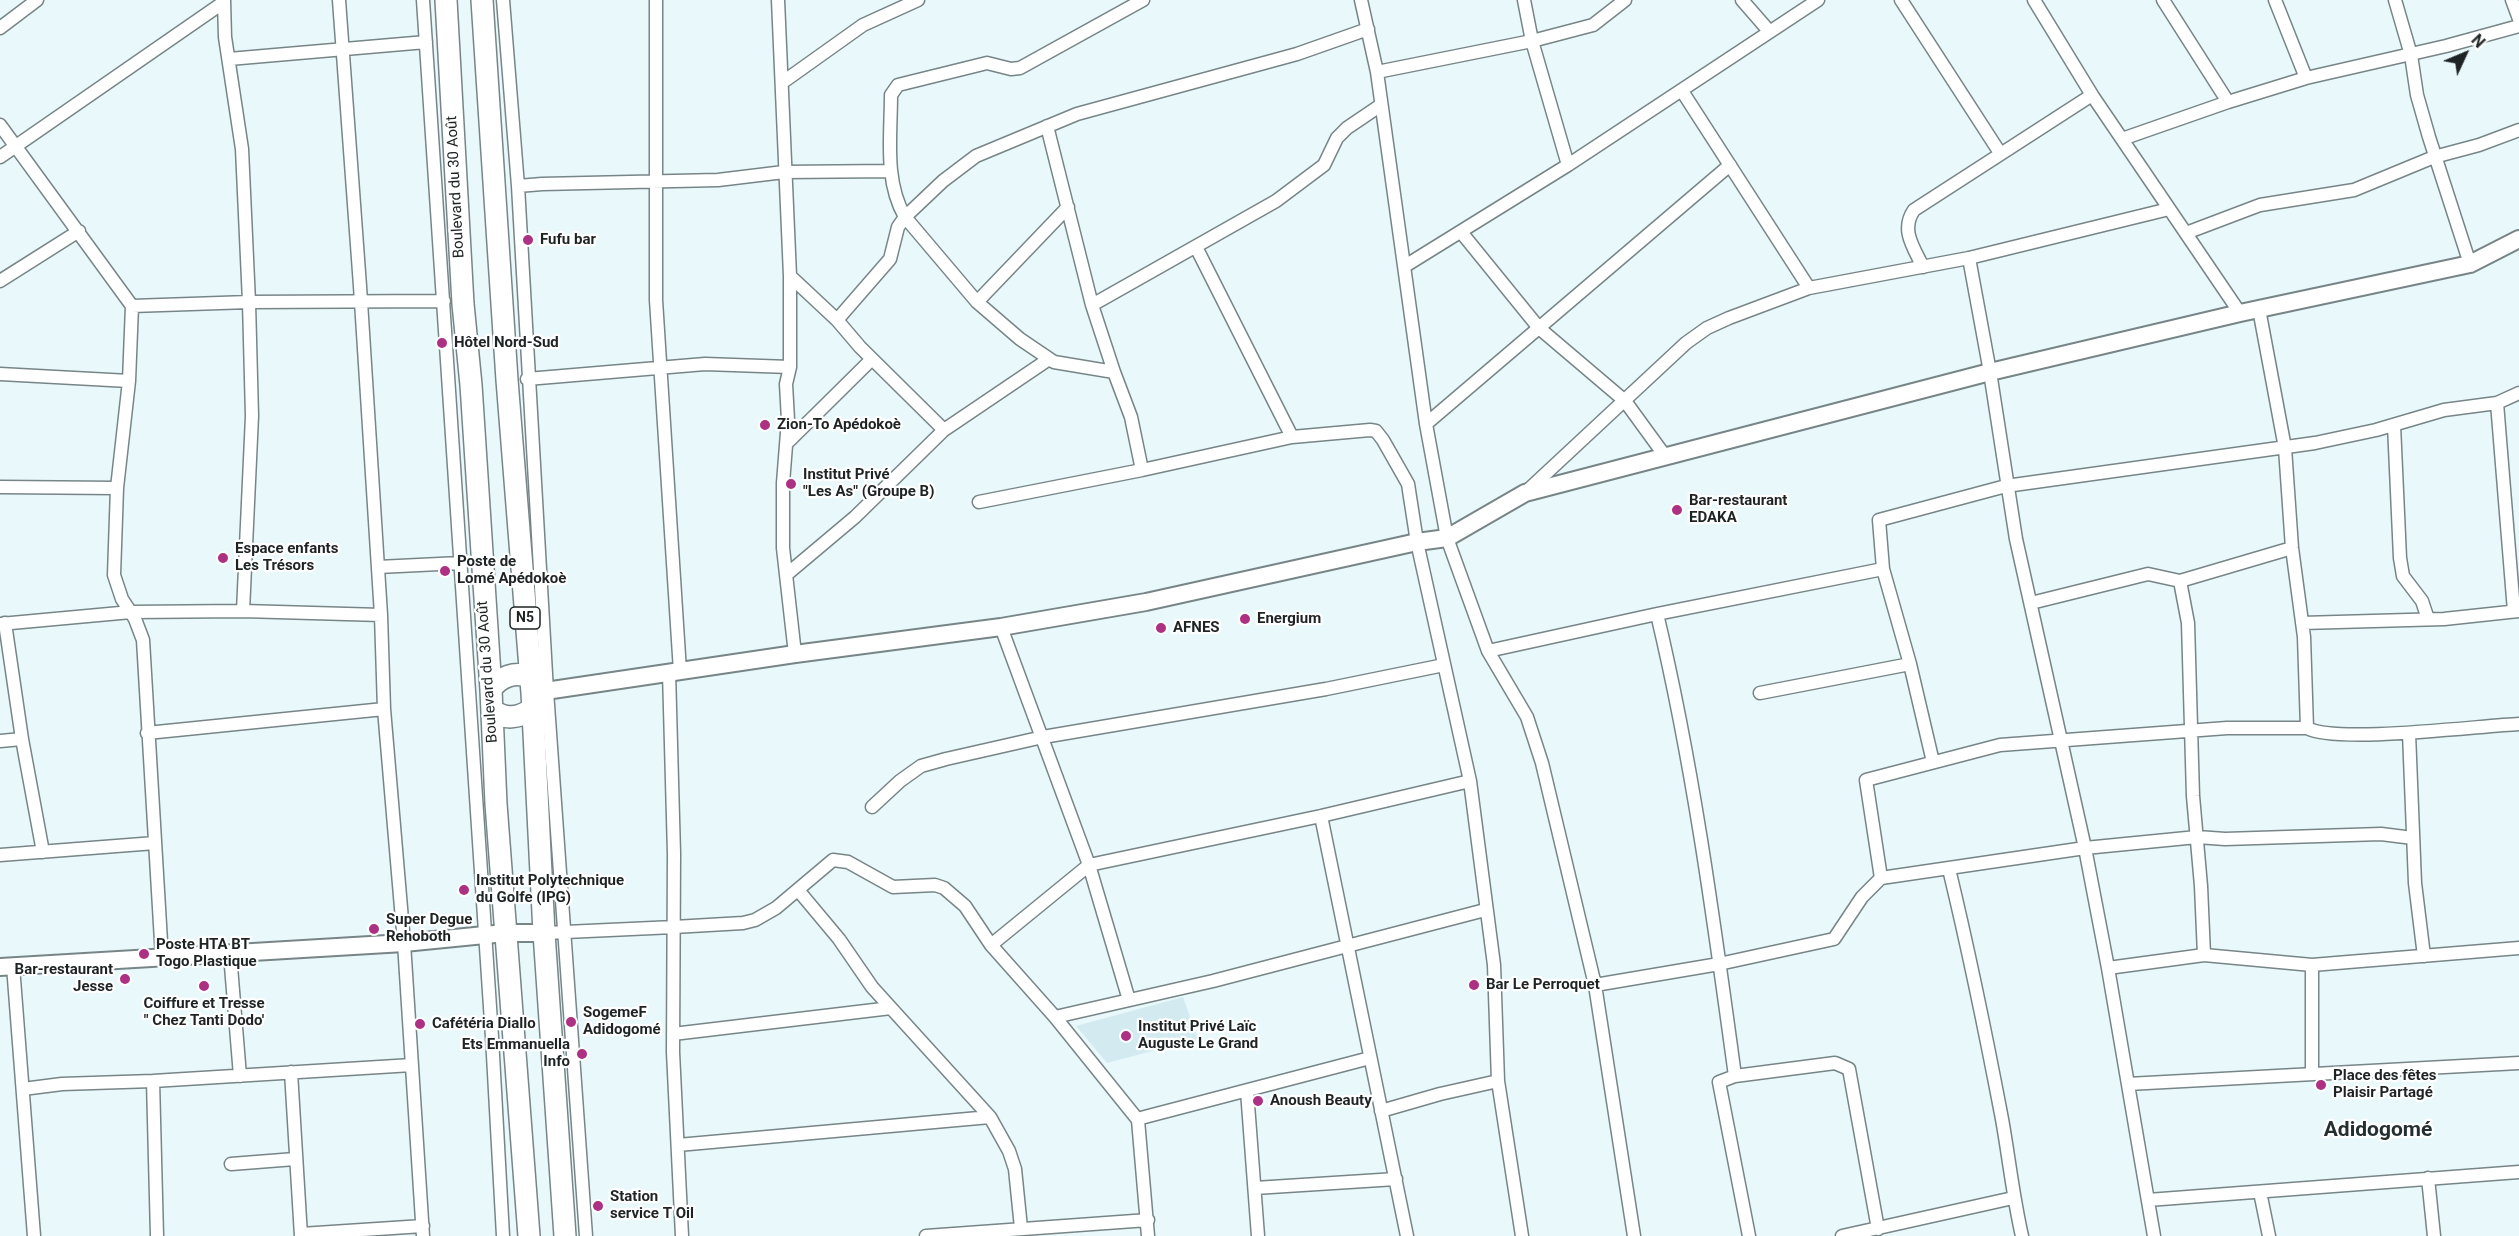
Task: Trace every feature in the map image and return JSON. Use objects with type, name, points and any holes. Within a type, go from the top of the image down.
[{"type":"highway","name":"Boulevard du 30 Août","points":[[446,0],[463,304],[471,385],[491,699],[495,934],[529,1236]]},
{"type":"highway","name":"N5","points":[[482,0],[507,380],[535,693],[544,933],[564,1236]]},
{"type":"highway","points":[[525,675],[535,693],[525,714],[509,717],[501,716],[491,699],[498,680],[507,676],[525,675]]},
{"type":"street","points":[[0,28],[37,0]]},
{"type":"street","points":[[291,1072],[301,1235],[423,1231],[404,943],[384,710],[378,567],[339,0]]},
{"type":"street","points":[[423,0],[460,562],[495,934],[503,1236]]},
{"type":"street","points":[[503,0],[518,186],[527,379],[535,693],[566,934],[586,1236]]},
{"type":"street","points":[[656,0],[656,300],[675,672],[674,1034],[682,1236]]},
{"type":"street","points":[[778,0],[790,276],[790,367],[786,384],[783,498],[786,575],[795,654]]},
{"type":"street","points":[[783,82],[863,25],[918,0]]},
{"type":"street","points":[[1114,372],[1057,364],[1020,339],[977,302],[905,217],[894,194],[891,171],[891,95],[898,85],[987,63],[1011,69],[1020,68],[1143,0]]},
{"type":"street","points":[[1361,0],[1377,72],[1426,424],[1447,538],[1488,651],[1527,717],[1542,763],[1595,985],[1634,1236]]},
{"type":"street","points":[[1524,0],[1532,41],[1569,165]]},
{"type":"street","points":[[1377,72],[1532,41],[1593,25],[1625,0]]},
{"type":"street","points":[[1742,0],[1769,31]]},
{"type":"street","points":[[1405,266],[1569,165],[1818,0]]},
{"type":"street","points":[[1901,0],[2000,153]]},
{"type":"street","points":[[2034,0],[2092,95],[2240,313]]},
{"type":"street","points":[[2163,0],[2228,102]]},
{"type":"street","points":[[2275,0],[2306,78]]},
{"type":"street","points":[[2395,0],[2411,55],[2417,95],[2434,157],[2470,264]]},
{"type":"street","points":[[2512,0],[2519,19]]},
{"type":"street","points":[[224,1],[229,59],[242,149],[249,302],[252,416],[243,611]]},
{"type":"street","points":[[0,158],[224,1]]},
{"type":"street","points":[[2122,139],[2306,78],[2411,55],[2519,26]]},
{"type":"street","points":[[837,320],[890,259],[898,227],[905,217],[976,156],[1077,114],[1313,49],[1368,29]]},
{"type":"street","points":[[229,59],[426,42]]},
{"type":"street","points":[[1682,91],[1809,288]]},
{"type":"street","points":[[1923,267],[1909,239],[1907,226],[1914,210],[2092,95]]},
{"type":"street","points":[[1092,305],[1276,201],[1319,169],[1328,159],[1340,134],[1381,105]]},
{"type":"street","points":[[0,125],[132,306],[129,381],[117,488],[114,575],[122,599],[131,612],[143,640],[162,958]]},
{"type":"street","points":[[1047,126],[1092,305],[1131,417],[1142,470]]},
{"type":"street","points":[[2186,233],[2260,205],[2354,190],[2434,157],[2479,145],[2519,130]]},
{"type":"street","points":[[1426,424],[1730,165]]},
{"type":"street","points":[[518,186],[725,180],[784,172],[891,171]]},
{"type":"street","points":[[977,302],[1068,207]]},
{"type":"street","points":[[535,693],[795,654],[1001,627],[1146,602],[1418,542],[1447,538],[1525,493],[1696,335],[1729,318],[1809,288],[1969,258],[2169,209]]},
{"type":"street","points":[[0,280],[79,231]]},
{"type":"street","points":[[1461,232],[1539,328],[1625,401],[1665,456]]},
{"type":"street","points":[[1525,493],[1990,372],[2240,313],[2470,264],[2519,238]]},
{"type":"street","points":[[1196,247],[1292,437]]},
{"type":"street","points":[[1969,258],[1990,372],[2016,539],[2085,848],[2154,1236]]},
{"type":"street","points":[[790,276],[837,320],[872,359],[944,430]]},
{"type":"street","points":[[132,306],[361,300],[444,301]]},
{"type":"street","points":[[2259,309],[2285,448],[2292,548],[2302,623],[2307,728]]},
{"type":"street","points":[[786,443],[872,359]]},
{"type":"street","points":[[786,575],[855,517],[944,430],[1048,359]]},
{"type":"street","points":[[527,379],[705,364],[790,367]]},
{"type":"street","points":[[0,374],[129,381]]},
{"type":"street","points":[[1933,762],[1910,664],[1882,570],[1879,520],[2006,486],[2285,448],[2394,425],[2444,410],[2497,403],[2519,393]]},
{"type":"street","points":[[2302,623],[2428,619],[2517,611],[2497,403]]},
{"type":"street","points":[[2394,425],[2400,558],[2403,576],[2422,601],[2428,619]]},
{"type":"street","points":[[979,502],[1142,470],[1292,437],[1376,431],[1408,484],[1418,542],[1470,781],[1485,910],[1494,965],[1498,1081],[1522,1236]]},
{"type":"street","points":[[0,487],[117,488]]},
{"type":"street","points":[[2031,603],[2148,574],[2180,581],[2292,548]]},
{"type":"street","points":[[378,567],[460,562]]},
{"type":"street","points":[[1488,651],[1657,614],[1882,570]]},
{"type":"street","points":[[2180,581],[2188,623],[2193,732],[2192,776],[2204,955]]},
{"type":"street","points":[[43,852],[2,623],[131,612],[243,611],[381,615]]},
{"type":"street","points":[[1657,614],[1666,651],[1704,861],[1735,1076]]},
{"type":"street","points":[[1001,627],[1089,865],[1129,1000]]},
{"type":"street","points":[[1760,693],[1910,664]]},
{"type":"street","points":[[872,807],[900,781],[921,766],[1043,737],[1326,689],[1444,665]]},
{"type":"street","points":[[147,733],[384,710]]},
{"type":"street","points":[[1881,878],[1866,780],[2000,745],[2227,728],[2307,728],[2317,733],[2409,733],[2519,724]]},
{"type":"street","points":[[2409,733],[2415,883],[2424,956]]},
{"type":"street","points":[[0,741],[22,739]]},
{"type":"street","points":[[991,945],[1089,865],[1321,816],[1470,781]]},
{"type":"street","points":[[1321,816],[1407,1236]]},
{"type":"street","points":[[1595,985],[1719,964],[1834,939],[1862,897],[1881,878],[2085,848],[2197,837],[2225,839],[2381,834],[2413,838]]},
{"type":"street","points":[[0,855],[155,843]]},
{"type":"street","points":[[34,1236],[23,1089],[7,967],[404,943],[495,934],[566,934],[743,923],[767,914],[833,860],[848,862],[893,886],[908,888],[935,885],[944,888],[965,906],[991,945],[1055,1017],[1137,1119],[1148,1236]]},
{"type":"street","points":[[1949,868],[1971,961],[2002,1121],[2013,1198],[2022,1236]]},
{"type":"street","points":[[798,890],[839,939],[872,987],[990,1117],[1009,1151],[1015,1169],[1021,1228]]},
{"type":"street","points":[[1055,1017],[1348,946],[1485,910]]},
{"type":"street","points":[[2108,968],[2204,955],[2312,965],[2519,948]]},
{"type":"street","points":[[230,954],[240,1076]]},
{"type":"street","points":[[2312,965],[2312,1073]]},
{"type":"street","points":[[674,1034],[891,1008]]},
{"type":"street","points":[[1137,1119],[1370,1058]]},
{"type":"street","points":[[1749,1236],[1719,1082],[1735,1076],[1835,1063],[1849,1069],[1878,1229]]},
{"type":"street","points":[[2128,1084],[2519,1064]]},
{"type":"street","points":[[23,1089],[62,1083],[153,1081],[412,1065]]},
{"type":"street","points":[[153,1081],[157,1236]]},
{"type":"street","points":[[1381,1110],[1498,1081]]},
{"type":"street","points":[[1247,1091],[1258,1236]]},
{"type":"street","points":[[678,1145],[990,1117]]},
{"type":"street","points":[[231,1164],[296,1159]]},
{"type":"street","points":[[2148,1200],[2519,1172]]},
{"type":"street","points":[[2428,1178],[2434,1236]]},
{"type":"street","points":[[1255,1188],[1396,1179]]},
{"type":"street","points":[[2260,1192],[2269,1236]]},
{"type":"street","points":[[1842,1236],[2013,1198]]},
{"type":"street","points":[[926,1236],[1148,1220]]},
{"type":"shaded area","points":[[1183,997],[1198,1039],[1107,1063],[1076,1026]]},
{"type":"place","name":"Fufu bar","points":[[528,240]]},
{"type":"place","name":"Hôtel Nord-Sud","points":[[442,343]]},
{"type":"place","name":"Zion-To Apédokoè","points":[[765,425]]},
{"type":"place","name":"Institut Privé \"Les As\" (Groupe B)","points":[[791,484]]},
{"type":"place","name":"Bar-restaurant EDAKA","points":[[1677,510]]},
{"type":"place","name":"Espace enfants Les Trésors","points":[[223,558]]},
{"type":"place","name":"Poste de Lomé Apédokoè","points":[[445,571]]},
{"type":"place","name":"Energium","points":[[1245,619]]},
{"type":"place","name":"AFNES","points":[[1161,628]]},
{"type":"place","name":"Institut Polytechnique du Golfe (IPG)","points":[[464,890]]},
{"type":"place","name":"Super Degue Rehoboth","points":[[374,929]]},
{"type":"place","name":"Poste HTA BT Togo Plastique","points":[[144,954]]},
{"type":"place","name":"Bar-restaurant Jesse","points":[[125,979]]},
{"type":"place","name":"Bar Le Perroquet","points":[[1474,985]]},
{"type":"place","name":"Coiffure et Tresse \" Chez Tanti Dodo'","points":[[204,986]]},
{"type":"place","name":"SogemeF Adidogomé","points":[[571,1022]]},
{"type":"place","name":"Cafétéria Diallo","points":[[420,1024]]},
{"type":"place","name":"Institut Privé Laïc Auguste Le Grand","points":[[1126,1036]]},
{"type":"place","name":"Ets Emmanuella Info","points":[[582,1054]]},
{"type":"place","name":"Place des fêtes Plaisir Partagé","points":[[2321,1085]]},
{"type":"place","name":"Anoush Beauty","points":[[1258,1101]]},
{"type":"place","name":"Station service T Oil","points":[[598,1206]]},
{"type":"district","name":"Adidogomé","points":[[2378,1131]]}]
